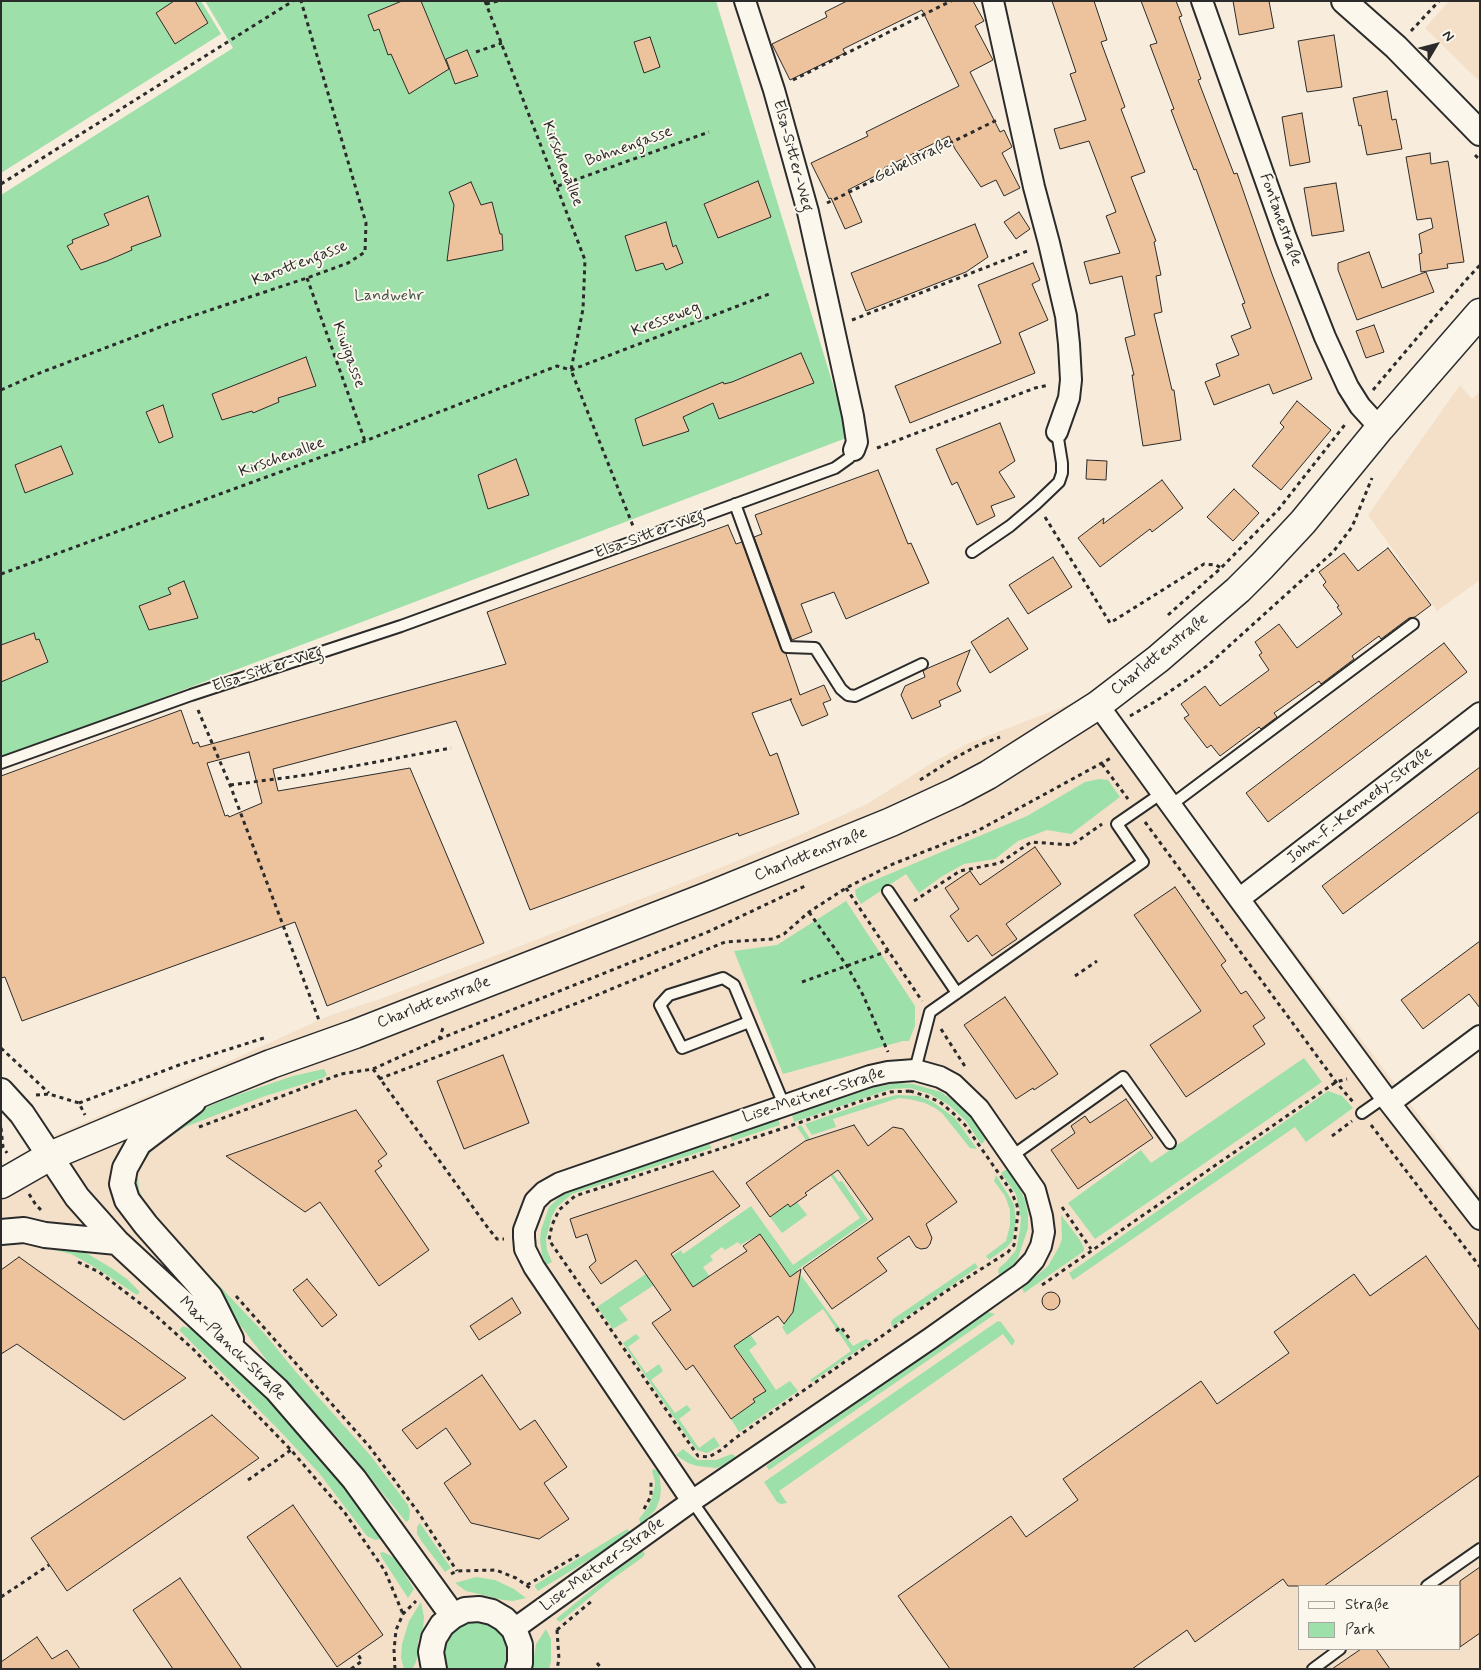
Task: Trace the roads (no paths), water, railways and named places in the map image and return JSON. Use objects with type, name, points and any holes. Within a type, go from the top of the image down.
[{"type":"main road","name":"Charlottenstraße","points":[[10,1179],[50,1156],[209,1089],[691,904],[891,822],[988,775],[1098,705],[1158,659],[1238,590],[1303,522],[1380,428],[1480,313]]},
{"type":"street","name":"Elsa-Sitter-Weg","points":[[744,1],[774,90],[808,212],[856,431],[857,442],[854,450]]},
{"type":"street","points":[[992,1],[1034,187],[1050,242],[1066,316],[1071,380],[1069,398],[1057,432]]},
{"type":"street","name":"Fontanestraße","points":[[1202,1],[1299,272],[1344,379],[1360,406],[1380,428]]},
{"type":"street","points":[[1344,1],[1396,47],[1480,133]]},
{"type":"street","points":[[1098,705],[1387,1100],[1480,1220]]},
{"type":"street","name":"John-F.-Kennedy-Straße","points":[[1239,900],[1480,713]]},
{"type":"street","points":[[1387,1100],[1480,1036]]},
{"type":"street","name":"Lise-Meitner-Straße","points":[[514,1629],[692,1501],[931,1338],[1021,1274],[1034,1260],[1041,1246],[1044,1232],[1035,1190],[979,1108],[953,1084],[940,1077],[905,1071],[870,1076],[551,1187],[535,1201],[524,1230],[525,1249],[541,1279],[692,1501]]},
{"type":"street","points":[[209,1089],[139,1144],[124,1168],[122,1184],[127,1200],[146,1226],[210,1297],[239,1354]]},
{"type":"street","name":"Max-Planck-Straße","points":[[1,1091],[22,1114],[77,1198],[117,1242],[277,1390],[354,1479],[453,1616]]},
{"type":"street","points":[[1,1232],[24,1230],[45,1235],[117,1242]]},
{"type":"street","points":[[434,1669],[431,1652],[434,1638],[442,1625],[453,1616],[465,1610],[479,1609],[492,1612],[504,1619],[514,1629],[520,1645],[518,1669]]},
{"type":"lane","points":[[972,552],[998,535],[1036,504],[1059,482],[1062,473],[1062,463],[1057,432]]},
{"type":"lane","name":"Elsa-Sitter-Weg","points":[[1,763],[192,695],[401,626],[835,468],[849,458],[854,450]]},
{"type":"lane","points":[[735,504],[787,646],[814,648],[841,689],[848,696],[855,696],[922,664]]},
{"type":"lane","points":[[905,1071],[930,1012],[1143,862],[1117,824],[1134,808],[1166,799],[1413,624]]},
{"type":"lane","points":[[888,891],[957,993]]},
{"type":"lane","points":[[749,1022],[682,1048],[660,1005],[669,995],[723,978],[734,985],[784,1105]]},
{"type":"lane","points":[[1012,1156],[1124,1077],[1170,1142]]},
{"type":"lane","points":[[1362,1114],[1387,1100]]},
{"type":"lane","points":[[692,1501],[808,1669]]},
{"type":"lane","points":[[1428,1585],[1480,1549]]},
{"type":"lane","points":[[1313,1669],[1339,1650]]},
{"type":"park label","name":"Landwehr","points":[[389,297]]}]
